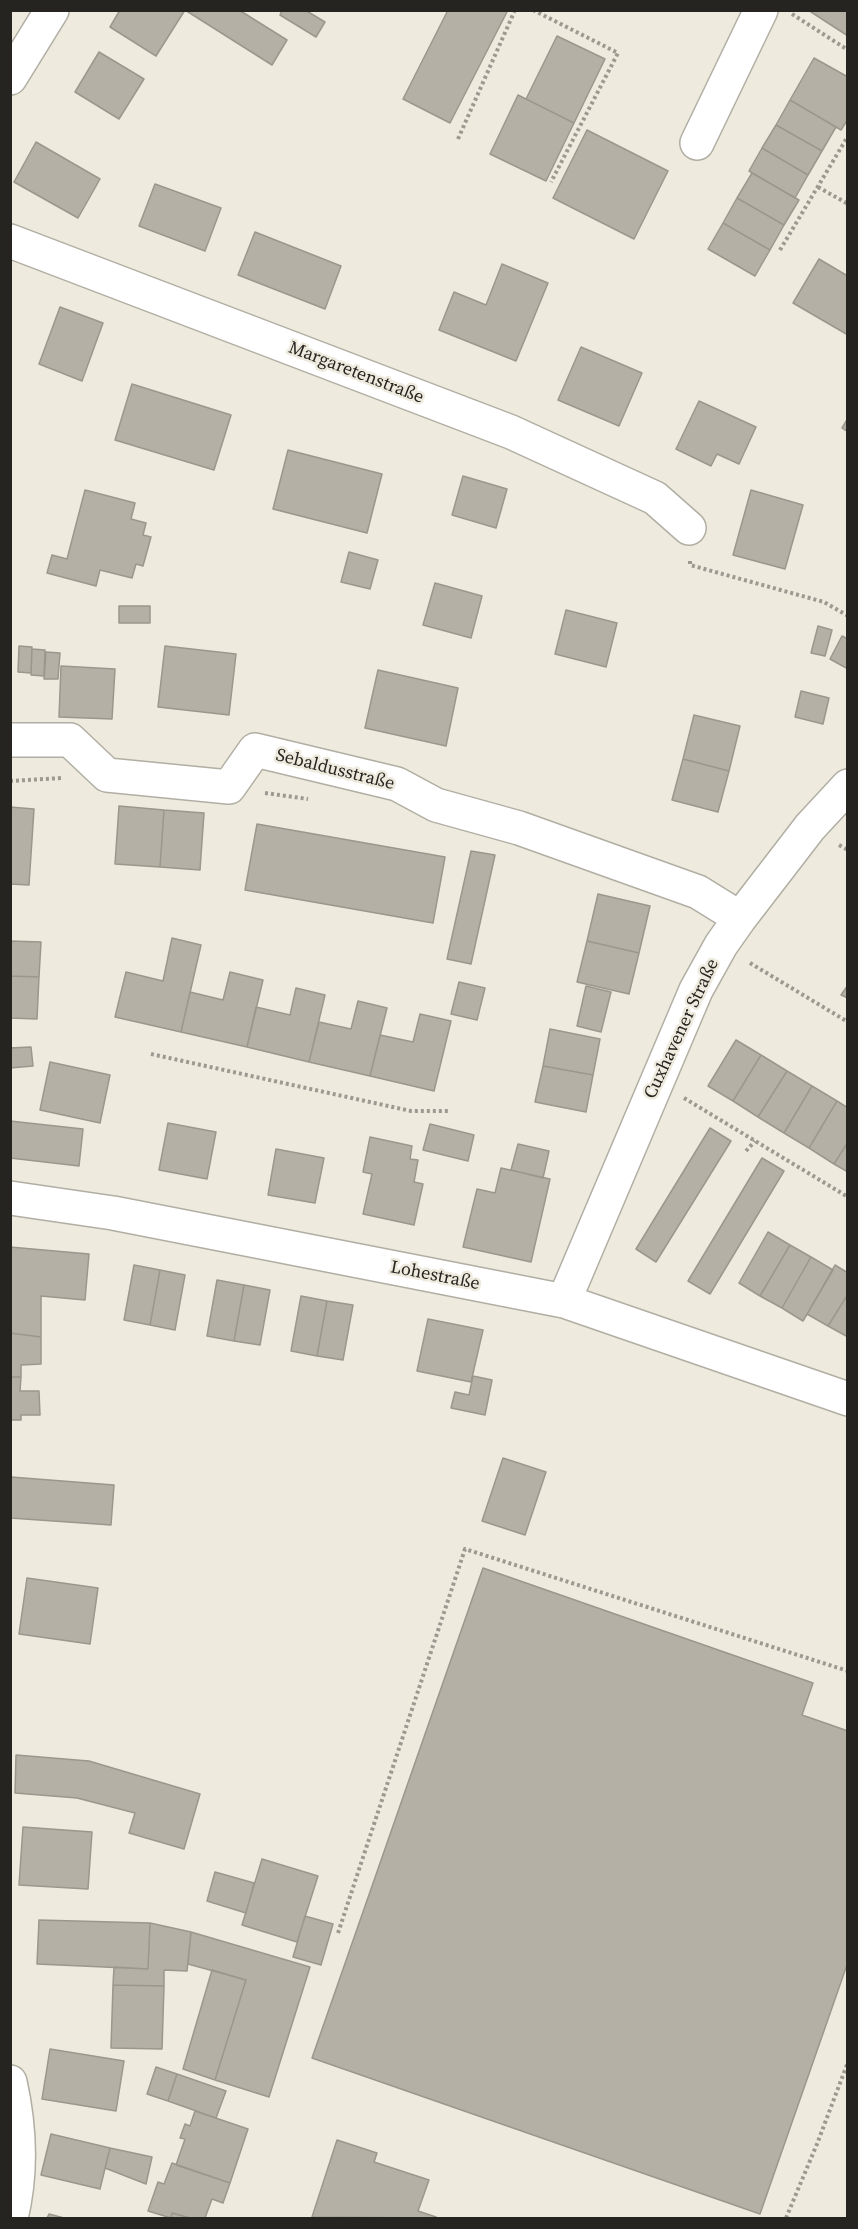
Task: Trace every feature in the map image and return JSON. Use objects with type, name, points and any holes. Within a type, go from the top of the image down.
[{"type":"street","points":[[10,78],[52,10]]},
{"type":"street","points":[[697,143],[761,10]]},
{"type":"street","name":"Margaretenstraße","points":[[10,241],[511,432],[656,498],[689,528]]},
{"type":"street","name":"Sebaldusstraße","points":[[10,740],[70,740],[107,775],[229,787],[255,750],[397,784],[436,805],[519,828],[698,892],[741,918]]},
{"type":"street","name":"Cuxhavener Straße","points":[[564,1300],[696,990],[721,945],[741,918],[810,827],[848,786]]},
{"type":"street","name":"Lohestraße","points":[[10,1198],[113,1214],[564,1300],[848,1399]]},
{"type":"street","points":[[10,2082],[16,2110],[19,2156],[16,2197],[11,2218]]},
{"type":"path","points":[[458,138],[515,10]]},
{"type":"path","points":[[533,10],[618,53],[550,182]]},
{"type":"path","points":[[786,10],[848,50]]},
{"type":"path","points":[[780,250],[848,136]]},
{"type":"path","points":[[818,187],[848,204]]},
{"type":"path","points":[[689,528],[690,565],[824,602],[848,616]]},
{"type":"path","points":[[721,945],[848,1022]]},
{"type":"path","points":[[151,1054],[411,1110],[448,1111]]},
{"type":"path","points":[[657,1081],[848,1197]]},
{"type":"path","points":[[746,1150],[755,1141]]},
{"type":"path","points":[[338,1934],[465,1549],[848,1671]]},
{"type":"path","points":[[786,2218],[848,2062]]},
{"type":"building","points":[[120,10],[185,10],[156,56],[110,27]]},
{"type":"building","points":[[185,10],[239,10],[287,40],[272,65]]},
{"type":"building","points":[[282,10],[305,10],[325,22],[316,37],[280,15]]},
{"type":"building","points":[[448,10],[508,10],[450,123],[403,99]]},
{"type":"building","points":[[808,10],[848,10],[848,36]]},
{"type":"building","points":[[557,36],[605,59],[574,123],[526,99]]},
{"type":"building","points":[[99,52],[144,79],[119,119],[75,92]]},
{"type":"building","points":[[814,58],[848,77],[848,119],[841,130],[790,100]]},
{"type":"building","points":[[518,95],[574,123],[546,181],[490,154]]},
{"type":"building","points":[[790,100],[836,127],[822,151],[776,125]]},
{"type":"building","points":[[776,125],[822,151],[808,175],[762,148]]},
{"type":"building","points":[[587,130],[668,171],[634,239],[553,198]]},
{"type":"building","points":[[36,142],[100,179],[78,218],[14,182]]},
{"type":"building","points":[[762,148],[808,175],[795,198],[749,171]]},
{"type":"building","points":[[752,173],[799,200],[784,225],[737,198]]},
{"type":"building","points":[[155,184],[221,208],[205,251],[139,226]]},
{"type":"building","points":[[737,198],[784,225],[770,250],[723,223]]},
{"type":"building","points":[[723,223],[770,250],[755,276],[708,249]]},
{"type":"building","points":[[255,232],[341,266],[325,309],[238,275]]},
{"type":"building","points":[[819,259],[846,275],[848,272],[848,335],[793,303]]},
{"type":"building","points":[[502,264],[548,283],[516,361],[439,330],[454,292],[486,305]]},
{"type":"building","points":[[60,307],[103,323],[82,381],[39,364]]},
{"type":"building","points":[[581,347],[642,373],[619,426],[558,400]]},
{"type":"building","points":[[132,384],[231,415],[214,470],[115,440]]},
{"type":"building","points":[[699,401],[756,427],[739,464],[717,454],[711,466],[676,449]]},
{"type":"building","points":[[848,418],[848,432],[842,428]]},
{"type":"building","points":[[288,450],[382,474],[367,533],[273,509]]},
{"type":"building","points":[[463,476],[507,489],[496,528],[452,515]]},
{"type":"building","points":[[85,490],[135,503],[131,519],[146,523],[143,535],[151,537],[143,566],[136,564],[132,578],[100,570],[96,586],[47,573],[52,555],[67,559]]},
{"type":"building","points":[[751,490],[803,505],[785,569],[733,555]]},
{"type":"building","points":[[349,552],[378,560],[370,589],[341,582]]},
{"type":"building","points":[[435,583],[482,596],[471,638],[423,625]]},
{"type":"building","points":[[119,606],[150,606],[150,623],[119,623]]},
{"type":"building","points":[[566,610],[617,623],[606,667],[555,654]]},
{"type":"building","points":[[818,626],[832,630],[825,656],[811,653]]},
{"type":"building","points":[[842,636],[848,639],[848,669],[830,659]]},
{"type":"building","points":[[19,646],[32,647],[31,673],[18,672]]},
{"type":"building","points":[[165,646],[236,654],[229,715],[158,707]]},
{"type":"building","points":[[32,649],[45,650],[44,676],[31,675]]},
{"type":"building","points":[[46,652],[60,653],[58,679],[44,679]]},
{"type":"building","points":[[61,666],[115,669],[112,719],[59,717]]},
{"type":"building","points":[[378,670],[458,688],[446,746],[365,728]]},
{"type":"building","points":[[801,691],[829,698],[823,724],[795,717]]},
{"type":"building","points":[[694,715],[740,726],[729,771],[683,759]]},
{"type":"building","points":[[683,759],[729,771],[718,812],[672,800]]},
{"type":"building","points":[[119,806],[164,810],[160,867],[115,864]]},
{"type":"building","points":[[10,807],[34,809],[29,885],[10,884]]},
{"type":"building","points":[[164,810],[204,813],[200,870],[160,867]]},
{"type":"building","points":[[257,824],[445,857],[433,923],[245,890]]},
{"type":"building","points":[[471,851],[495,855],[471,964],[447,959]]},
{"type":"building","points":[[598,894],[650,906],[639,953],[587,941]]},
{"type":"building","points":[[172,938],[201,945],[181,1032],[115,1017],[126,972],[163,981]]},
{"type":"building","points":[[10,941],[41,942],[39,977],[10,976]]},
{"type":"building","points":[[587,941],[639,953],[629,994],[577,982]]},
{"type":"building","points":[[230,972],[263,980],[247,1047],[181,1032],[190,992],[223,1000]]},
{"type":"building","points":[[10,976],[39,977],[37,1019],[10,1018]]},
{"type":"building","points":[[459,982],[485,988],[477,1020],[451,1014]]},
{"type":"building","points":[[848,985],[848,998],[841,995]]},
{"type":"building","points":[[586,986],[611,992],[601,1032],[577,1026]]},
{"type":"building","points":[[296,988],[325,995],[309,1062],[247,1047],[256,1007],[290,1015]]},
{"type":"building","points":[[358,1001],[387,1008],[370,1076],[309,1062],[319,1022],[351,1029]]},
{"type":"building","points":[[420,1014],[451,1021],[434,1091],[370,1076],[380,1035],[413,1042]]},
{"type":"building","points":[[550,1029],[600,1039],[593,1075],[543,1066]]},
{"type":"building","points":[[736,1040],[761,1055],[733,1101],[708,1086]]},
{"type":"building","points":[[31,1047],[33,1066],[10,1068],[10,1048]]},
{"type":"building","points":[[761,1055],[787,1071],[758,1117],[733,1101]]},
{"type":"building","points":[[50,1062],[110,1075],[100,1123],[40,1110]]},
{"type":"building","points":[[543,1066],[593,1075],[586,1112],[535,1102]]},
{"type":"building","points":[[787,1071],[812,1086],[784,1133],[758,1117]]},
{"type":"building","points":[[812,1086],[837,1101],[809,1148],[784,1133]]},
{"type":"building","points":[[837,1101],[848,1108],[848,1142],[834,1164],[809,1148]]},
{"type":"building","points":[[10,1121],[83,1129],[79,1166],[10,1158]]},
{"type":"building","points":[[168,1123],[216,1132],[207,1179],[159,1170]]},
{"type":"building","points":[[430,1124],[474,1135],[468,1161],[423,1150]]},
{"type":"building","points":[[710,1128],[731,1141],[656,1262],[636,1249]]},
{"type":"building","points":[[370,1137],[412,1146],[410,1159],[418,1160],[414,1182],[423,1184],[414,1225],[363,1214],[372,1174],[363,1172]]},
{"type":"building","points":[[848,1142],[848,1172],[834,1164]]},
{"type":"building","points":[[518,1144],[549,1151],[543,1178],[511,1170]]},
{"type":"building","points":[[276,1149],[324,1158],[315,1203],[268,1195]]},
{"type":"building","points":[[762,1158],[784,1171],[710,1294],[688,1281]]},
{"type":"building","points":[[501,1168],[550,1179],[531,1262],[463,1247],[477,1189],[495,1193]]},
{"type":"building","points":[[768,1232],[790,1245],[760,1296],[739,1283]]},
{"type":"building","points":[[790,1245],[811,1257],[782,1308],[760,1296]]},
{"type":"building","points":[[10,1247],[89,1254],[85,1300],[41,1296],[41,1337],[10,1333]]},
{"type":"building","points":[[811,1257],[833,1270],[803,1321],[782,1308]]},
{"type":"building","points":[[134,1265],[160,1270],[150,1325],[124,1320]]},
{"type":"building","points":[[835,1265],[848,1273],[848,1294],[828,1326],[807,1314]]},
{"type":"building","points":[[160,1270],[185,1275],[175,1330],[150,1325]]},
{"type":"building","points":[[217,1280],[244,1285],[234,1341],[207,1336]]},
{"type":"building","points":[[244,1285],[270,1290],[260,1345],[234,1341]]},
{"type":"building","points":[[848,1294],[848,1337],[828,1326]]},
{"type":"building","points":[[301,1296],[327,1301],[317,1356],[291,1351]]},
{"type":"building","points":[[327,1301],[353,1305],[343,1360],[317,1356]]},
{"type":"building","points":[[428,1319],[483,1330],[471,1382],[417,1371]]},
{"type":"building","points":[[10,1333],[41,1337],[41,1364],[21,1365],[21,1377],[10,1377]]},
{"type":"building","points":[[473,1376],[492,1380],[485,1415],[451,1408],[455,1392],[469,1395]]},
{"type":"building","points":[[10,1377],[21,1377],[20,1391],[39,1391],[40,1415],[21,1415],[21,1420],[10,1420]]},
{"type":"building","points":[[503,1458],[546,1472],[525,1535],[482,1521]]},
{"type":"building","points":[[11,1477],[114,1485],[111,1525],[10,1518]]},
{"type":"building","points":[[483,1568],[813,1683],[802,1715],[848,1731],[848,1962],[760,2214],[312,2058]]},
{"type":"building","points":[[27,1578],[98,1588],[90,1644],[19,1634]]},
{"type":"building","points":[[16,1755],[89,1761],[200,1794],[184,1849],[129,1833],[135,1813],[77,1798],[15,1793]]},
{"type":"building","points":[[23,1827],[92,1832],[88,1889],[19,1885]]},
{"type":"building","points":[[262,1859],[318,1876],[297,1942],[242,1925]]},
{"type":"building","points":[[215,1872],[254,1883],[246,1913],[207,1901]]},
{"type":"building","points":[[305,1916],[333,1924],[321,1965],[293,1957]]},
{"type":"building","points":[[39,1920],[150,1923],[148,1969],[37,1964]]},
{"type":"building","points":[[150,1923],[191,1932],[187,1971],[164,1970],[164,1986],[113,1985],[114,1967],[148,1969]]},
{"type":"building","points":[[191,1932],[310,1967],[269,2097],[215,2080],[246,1980],[188,1964]]},
{"type":"building","points":[[212,1970],[246,1980],[215,2080],[183,2069]]},
{"type":"building","points":[[113,1985],[164,1986],[162,2049],[111,2048]]},
{"type":"building","points":[[50,2049],[124,2061],[116,2111],[42,2099]]},
{"type":"building","points":[[156,2067],[177,2074],[168,2101],[147,2094]]},
{"type":"building","points":[[177,2074],[226,2091],[216,2118],[168,2101]]},
{"type":"building","points":[[195,2111],[248,2129],[230,2183],[176,2165],[185,2139],[180,2138],[185,2124],[190,2126]]},
{"type":"building","points":[[51,2134],[110,2148],[100,2189],[41,2175]]},
{"type":"building","points":[[337,2140],[377,2153],[374,2162],[429,2180],[418,2211],[436,2217],[312,2217]]},
{"type":"building","points":[[110,2148],[152,2157],[146,2184],[105,2168]]},
{"type":"building","points":[[172,2163],[230,2183],[223,2203],[212,2199],[205,2218],[190,2218],[172,2213],[171,2218],[148,2211],[158,2182],[164,2184]]},
{"type":"building","points":[[172,2213],[190,2218],[171,2218]]},
{"type":"building","points":[[49,2214],[64,2218],[47,2218]]}]
